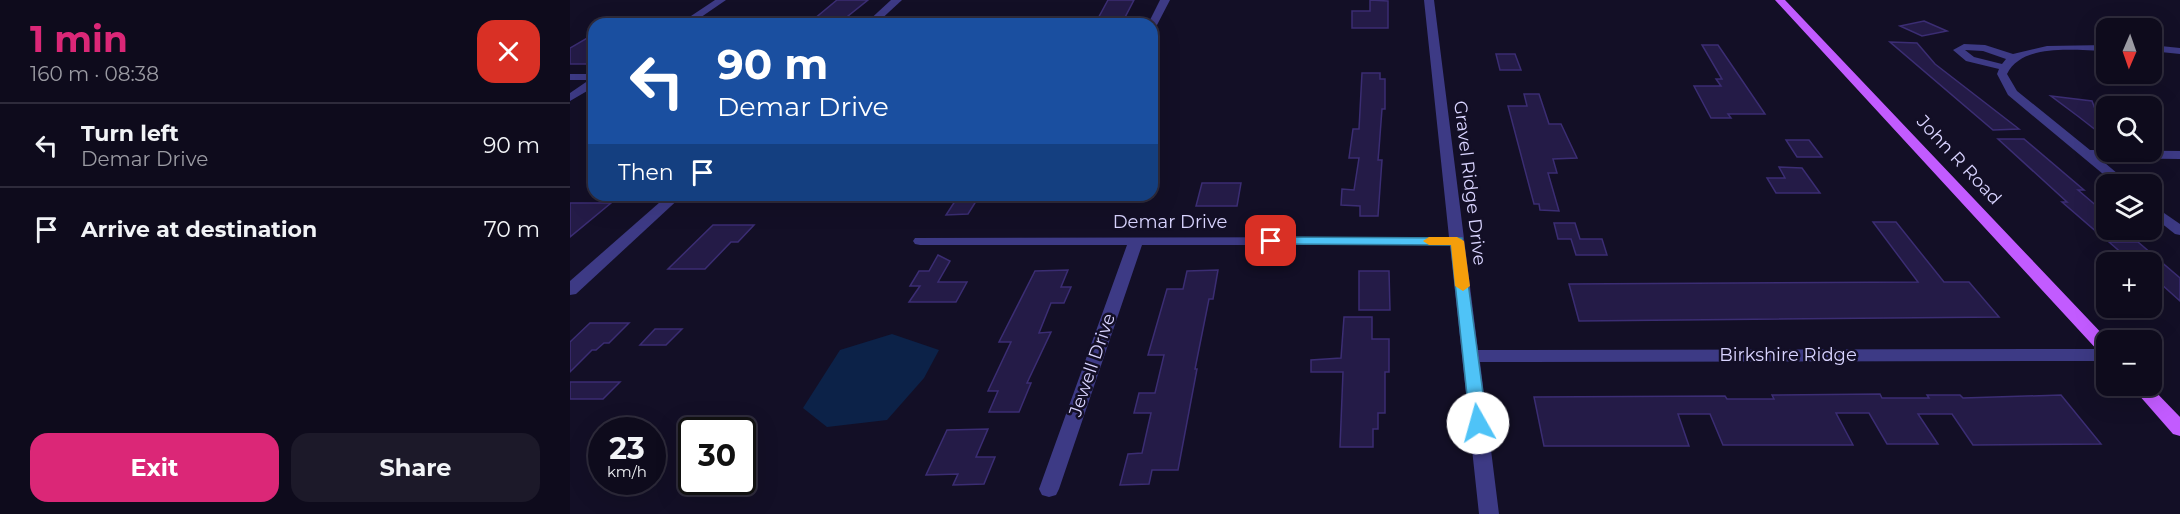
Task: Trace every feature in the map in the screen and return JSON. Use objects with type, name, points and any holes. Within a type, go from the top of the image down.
[{"type":"main road","name":"John R Road","points":[[1780,0],[2096,338]]},
{"type":"main road","points":[[2149,396],[2180,429]]},
{"type":"street","points":[[693,18],[721,0]]},
{"type":"street","points":[[877,18],[897,0]]},
{"type":"street","points":[[1156,18],[1165,0]]},
{"type":"street","name":"Gravel Ridge Drive","points":[[1429,0],[1489,514]]},
{"type":"street","points":[[2003,68],[1970,58],[1958,50],[1964,47],[1976,47],[2013,58]]},
{"type":"street","points":[[2096,48],[2042,50],[2013,58],[2003,68],[2003,80],[2012,93],[2111,174]]},
{"type":"street","points":[[2162,49],[2180,51]]},
{"type":"street","points":[[570,77],[588,77]]},
{"type":"street","points":[[570,98],[588,86]]},
{"type":"street","points":[[2086,154],[2180,155]]},
{"type":"street","points":[[570,290],[669,201]]},
{"type":"street","points":[[2162,217],[2180,231]]},
{"type":"street","name":"Demar Drive","points":[[920,241],[1457,241]]},
{"type":"street","name":"Jewell Drive","points":[[1049,489],[1136,241]]},
{"type":"street","name":"Birkshire Ridge","points":[[1470,356],[2096,355]]},
{"type":"water","points":[[892,334],[939,350],[924,378],[887,420],[827,427],[803,408],[840,350]]},
{"type":"building","points":[[837,0],[868,0],[846,18],[815,18]]},
{"type":"building","points":[[1108,0],[1134,0],[1125,18],[1098,18]]},
{"type":"building","points":[[1370,0],[1388,1],[1388,28],[1352,28],[1352,11],[1370,11]]},
{"type":"building","points":[[1924,21],[1947,31],[1922,36],[1900,26]]},
{"type":"building","points":[[588,38],[588,64],[570,64],[570,48]]},
{"type":"building","points":[[1890,42],[1917,43],[1935,64],[2019,129],[1993,130]]},
{"type":"building","points":[[1702,45],[1718,45],[1765,114],[1728,114],[1731,118],[1711,118],[1694,86],[1721,86],[1716,79],[1722,79]]},
{"type":"building","points":[[1496,54],[1515,54],[1521,70],[1500,70]]},
{"type":"building","points":[[1362,73],[1380,73],[1380,79],[1385,79],[1385,109],[1382,109],[1378,160],[1382,160],[1378,216],[1360,216],[1360,206],[1341,205],[1342,189],[1354,190],[1359,158],[1349,158],[1353,129],[1359,129]]},
{"type":"building","points":[[1524,94],[1539,94],[1549,124],[1561,124],[1577,158],[1553,159],[1557,173],[1548,173],[1559,211],[1540,210],[1539,204],[1534,204],[1508,106],[1527,106]]},
{"type":"building","points":[[2051,96],[2092,101],[2096,112],[2096,130]]},
{"type":"building","points":[[1998,139],[2024,139],[2084,190],[2078,190],[2096,205],[2096,231],[2062,202],[2067,202]]},
{"type":"building","points":[[1786,140],[1809,140],[1822,157],[1797,157]]},
{"type":"building","points":[[1779,167],[1802,168],[1820,193],[1776,193],[1767,178],[1785,178]]},
{"type":"building","points":[[1202,183],[1241,183],[1237,206],[1196,206]]},
{"type":"building","points":[[955,201],[976,201],[968,214],[946,215]]},
{"type":"building","points":[[570,203],[611,203],[570,237]]},
{"type":"building","points":[[1873,222],[1896,222],[1944,282],[1969,282],[1999,317],[1579,321],[1569,284],[1918,282]]},
{"type":"building","points":[[1554,223],[1575,223],[1580,239],[1602,239],[1607,255],[1576,255],[1571,239],[1558,239]]},
{"type":"building","points":[[713,225],[754,225],[738,242],[731,242],[705,269],[668,269]]},
{"type":"building","points":[[2109,242],[2138,242],[2150,252],[2120,252]]},
{"type":"building","points":[[938,255],[950,261],[938,282],[967,282],[956,302],[909,302],[920,286],[910,286],[919,271],[929,271]]},
{"type":"building","points":[[2162,263],[2180,278],[2180,301],[2162,285]]},
{"type":"building","points":[[1068,270],[1061,287],[1071,287],[1064,303],[1051,303],[1039,333],[1051,332],[1027,383],[1031,383],[1019,412],[989,412],[998,391],[988,391],[1011,342],[999,342],[1035,271]]},
{"type":"building","points":[[1218,270],[1213,299],[1209,299],[1195,369],[1197,369],[1178,470],[1152,470],[1149,484],[1120,485],[1128,454],[1142,453],[1151,413],[1134,413],[1139,393],[1155,393],[1164,355],[1148,355],[1167,289],[1183,289],[1187,271]]},
{"type":"building","points":[[1359,271],[1389,271],[1390,310],[1359,310]]},
{"type":"building","points":[[1344,317],[1372,317],[1372,339],[1389,339],[1389,372],[1385,372],[1385,413],[1378,413],[1378,429],[1373,429],[1373,447],[1340,447],[1343,372],[1311,372],[1311,360],[1341,358]]},
{"type":"building","points":[[590,323],[629,323],[609,343],[604,343],[596,350],[592,350],[570,372],[570,342]]},
{"type":"building","points":[[655,329],[682,329],[666,345],[640,345]]},
{"type":"building","points":[[570,382],[620,382],[603,399],[570,399]]},
{"type":"building","points":[[1880,394],[1882,398],[1929,398],[1927,395],[1960,395],[1963,398],[2061,395],[2101,444],[1973,445],[1952,414],[1918,414],[1938,444],[1887,444],[1869,413],[1836,413],[1853,445],[1723,445],[1710,414],[1678,414],[1689,446],[1544,446],[1534,397],[1725,396],[1727,399],[1774,399],[1772,395]]},
{"type":"building","points":[[988,429],[976,457],[995,457],[984,484],[953,485],[958,474],[926,475],[947,430]]},
{"type":"slow traffic","points":[[1429,241],[1457,241],[1463,286]]},
{"type":"route","points":[[1271,241],[1457,241],[1478,423]]}]
